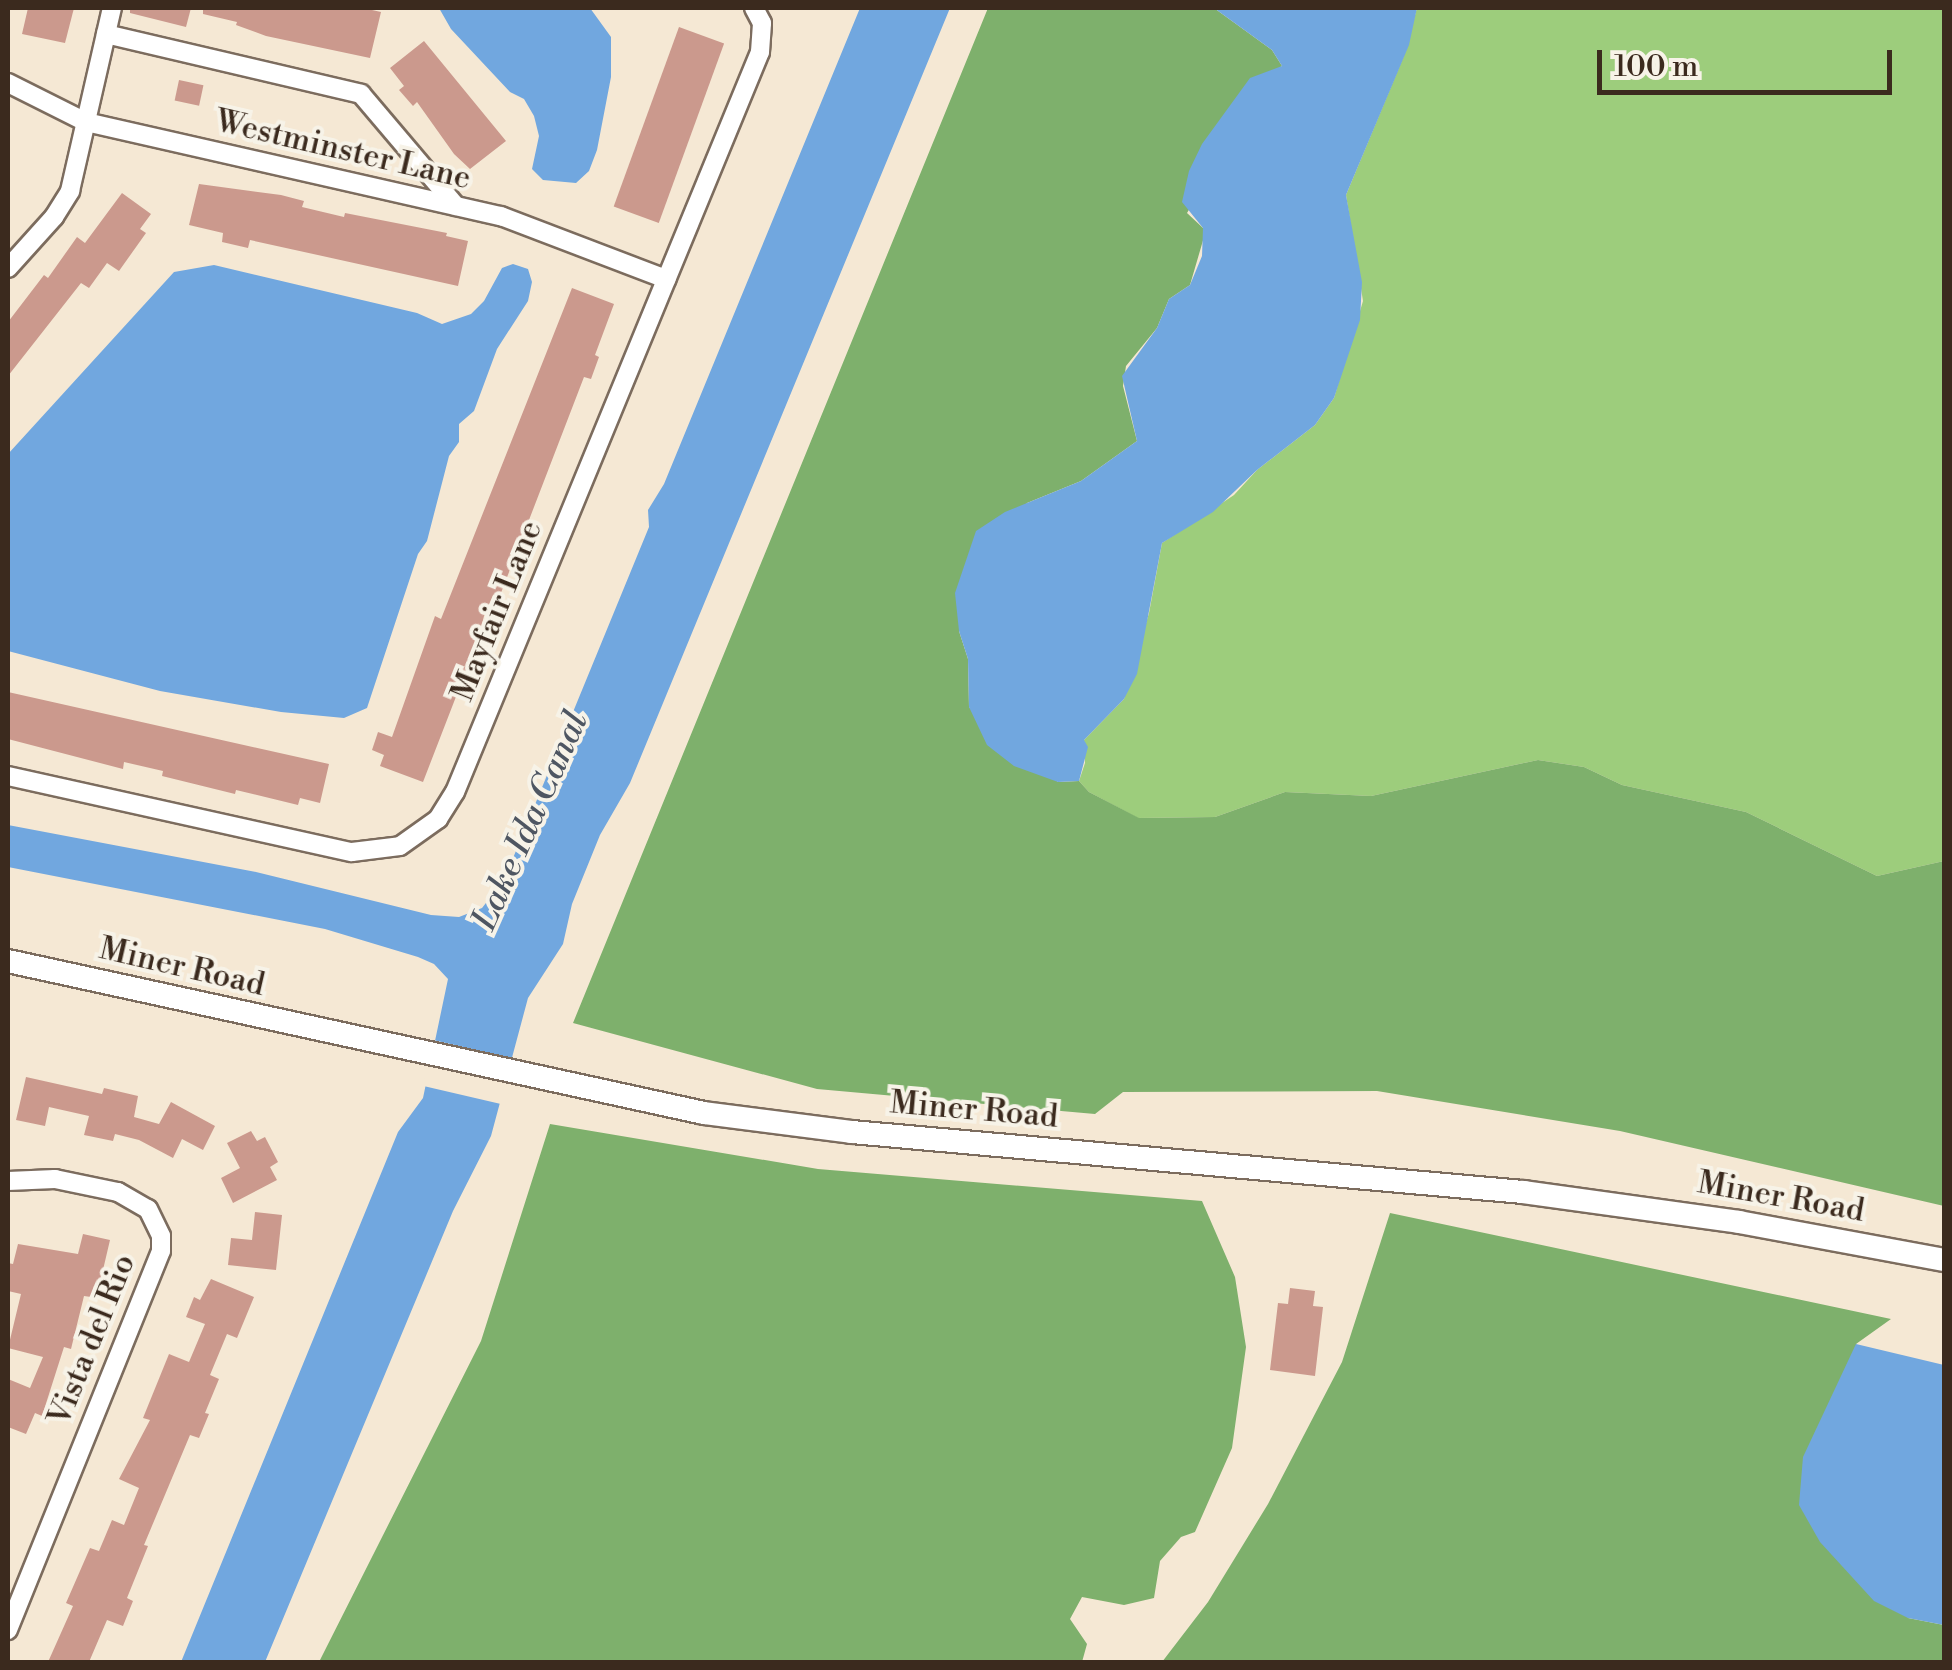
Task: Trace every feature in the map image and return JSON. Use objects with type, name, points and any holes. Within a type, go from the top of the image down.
[{"type":"street","points":[[8,268],[63,205],[112,8]]},
{"type":"street","name":"Mayfair Lane","points":[[8,776],[352,852],[400,846],[427,830],[455,792],[760,52],[762,23],[754,8]]},
{"type":"street","points":[[106,34],[361,94],[456,206]]},
{"type":"street","name":"Westminster Lane","points":[[8,83],[86,122],[456,206],[554,233],[666,279]]},
{"type":"street","name":"Miner Road","points":[[8,962],[661,1106],[788,1125],[1507,1190],[1739,1222],[1944,1260]]},
{"type":"street","name":"Vista del Rio","points":[[8,1181],[55,1178],[118,1192],[148,1209],[161,1236],[160,1251],[8,1630]]},
{"type":"green space","points":[[988,8],[1214,8],[1272,50],[1282,66],[1270,74],[1187,213],[1203,228],[1204,237],[1190,285],[1169,299],[1157,328],[1126,366],[1123,386],[1137,441],[1081,481],[1027,503],[959,631],[968,659],[969,707],[1058,782],[1079,781],[1089,792],[1139,818],[1215,817],[1285,792],[1371,796],[1538,760],[1584,767],[1622,785],[1746,812],[1877,876],[1944,861],[1944,1206],[1620,1131],[1377,1091],[1123,1092],[1095,1114],[817,1089],[573,1023]]},
{"type":"green space","points":[[1417,8],[1944,8],[1944,861],[1877,876],[1746,812],[1622,785],[1584,767],[1538,760],[1371,796],[1285,792],[1215,817],[1138,818],[1089,792],[1079,781],[1085,763],[1084,740],[1124,699],[1149,613],[1162,543],[1234,495],[1257,470],[1315,425],[1334,398],[1363,301],[1346,195],[1403,58]]},
{"type":"green space","points":[[550,1124],[818,1169],[1202,1201],[1235,1277],[1246,1347],[1232,1448],[1195,1532],[1181,1537],[1160,1561],[1154,1598],[1124,1605],[1082,1597],[1070,1619],[1087,1644],[1082,1662],[319,1662],[481,1341]]},
{"type":"green space","points":[[1390,1213],[1891,1319],[1856,1344],[1908,1618],[1944,1625],[1944,1662],[1162,1662],[1208,1602],[1268,1504],[1342,1362]]},
{"type":"water","points":[[439,8],[590,8],[611,37],[611,77],[597,150],[589,171],[576,183],[543,180],[532,169],[539,136],[534,116],[524,99],[510,92],[451,29]]},
{"type":"water","name":"Lake Ida Canal","points":[[860,8],[950,8],[630,783],[600,835],[572,904],[563,944],[528,998],[491,1136],[453,1211],[265,1662],[181,1662],[398,1132],[423,1098],[448,979],[434,964],[418,957],[325,929],[8,867],[8,825],[256,872],[431,915],[459,917],[482,908],[504,880],[649,527],[648,510],[664,484]]},
{"type":"water","points":[[1214,8],[1417,8],[1409,45],[1346,195],[1362,282],[1360,320],[1334,398],[1315,425],[1257,470],[1213,512],[1162,543],[1137,674],[1124,699],[1084,740],[1088,747],[1079,781],[1058,782],[1014,766],[987,745],[969,707],[968,659],[959,631],[955,593],[976,531],[1005,512],[1081,481],[1137,441],[1122,376],[1157,328],[1169,299],[1190,285],[1202,256],[1203,228],[1182,202],[1189,171],[1202,144],[1250,78],[1282,66],[1272,50]]},
{"type":"water","points":[[513,264],[528,269],[532,282],[528,301],[497,349],[474,411],[459,424],[459,442],[449,456],[427,541],[418,554],[367,708],[344,718],[281,712],[160,691],[8,651],[8,454],[174,272],[214,265],[417,313],[442,324],[471,314],[484,301],[502,268]]},
{"type":"water","points":[[1856,1344],[1944,1365],[1944,1625],[1908,1618],[1874,1601],[1820,1542],[1799,1505],[1803,1457]]},
{"type":"pier","points":[[433,1040],[517,1059],[506,1105],[422,1086]]},
{"type":"building","points":[[28,8],[74,8],[65,43],[22,34]]},
{"type":"building","points":[[130,8],[191,8],[186,27],[130,13]]},
{"type":"building","points":[[203,8],[363,8],[381,12],[370,58],[266,36],[236,25],[237,22],[203,14]]},
{"type":"building","points":[[679,27],[724,43],[659,223],[614,206]]},
{"type":"building","points":[[424,41],[506,141],[470,169],[454,154],[417,102],[413,106],[399,90],[404,86],[390,68]]},
{"type":"building","points":[[179,80],[203,85],[199,106],[175,101]]},
{"type":"building","points":[[199,184],[281,195],[304,201],[302,207],[447,233],[446,236],[468,241],[458,286],[250,240],[248,248],[222,242],[223,233],[189,225]]},
{"type":"building","points":[[122,193],[151,214],[140,229],[146,233],[119,271],[107,263],[89,288],[81,283],[8,376],[8,322],[44,275],[48,278],[77,237],[85,243]]},
{"type":"building","points":[[572,288],[614,304],[595,355],[599,357],[591,379],[584,377],[499,598],[493,595],[484,616],[468,678],[464,676],[423,782],[380,766],[384,755],[372,750],[378,732],[392,737],[435,616],[441,619]]},
{"type":"building","points":[[8,692],[329,764],[320,803],[300,798],[298,805],[236,790],[235,794],[162,776],[163,771],[124,762],[123,769],[8,739]]},
{"type":"building","points":[[26,1077],[102,1094],[104,1088],[138,1096],[134,1117],[159,1124],[171,1102],[215,1126],[203,1150],[182,1139],[173,1158],[139,1140],[115,1134],[113,1141],[84,1135],[89,1116],[49,1107],[45,1126],[16,1120]]},
{"type":"building","points":[[251,1131],[257,1141],[265,1137],[278,1162],[270,1167],[277,1180],[233,1203],[221,1178],[240,1168],[227,1143]]},
{"type":"building","points":[[255,1212],[282,1215],[276,1270],[228,1265],[231,1238],[252,1240]]},
{"type":"building","points":[[83,1234],[110,1240],[99,1287],[94,1286],[91,1297],[84,1296],[71,1349],[64,1347],[42,1416],[35,1413],[26,1434],[8,1427],[8,1379],[30,1388],[43,1357],[8,1348],[21,1294],[8,1291],[8,1263],[13,1264],[18,1244],[78,1254]]},
{"type":"building","points":[[211,1279],[254,1297],[237,1338],[227,1334],[210,1375],[219,1379],[205,1413],[209,1414],[199,1438],[190,1435],[144,1545],[148,1546],[127,1598],[133,1601],[123,1626],[107,1620],[89,1662],[48,1662],[73,1606],[66,1603],[90,1548],[99,1551],[112,1520],[124,1525],[139,1488],[119,1479],[150,1420],[143,1418],[169,1354],[189,1362],[205,1324],[186,1317],[194,1297],[200,1300]]},
{"type":"building","points":[[1290,1288],[1315,1291],[1313,1306],[1323,1307],[1315,1376],[1270,1370],[1278,1303],[1288,1304]]}]
